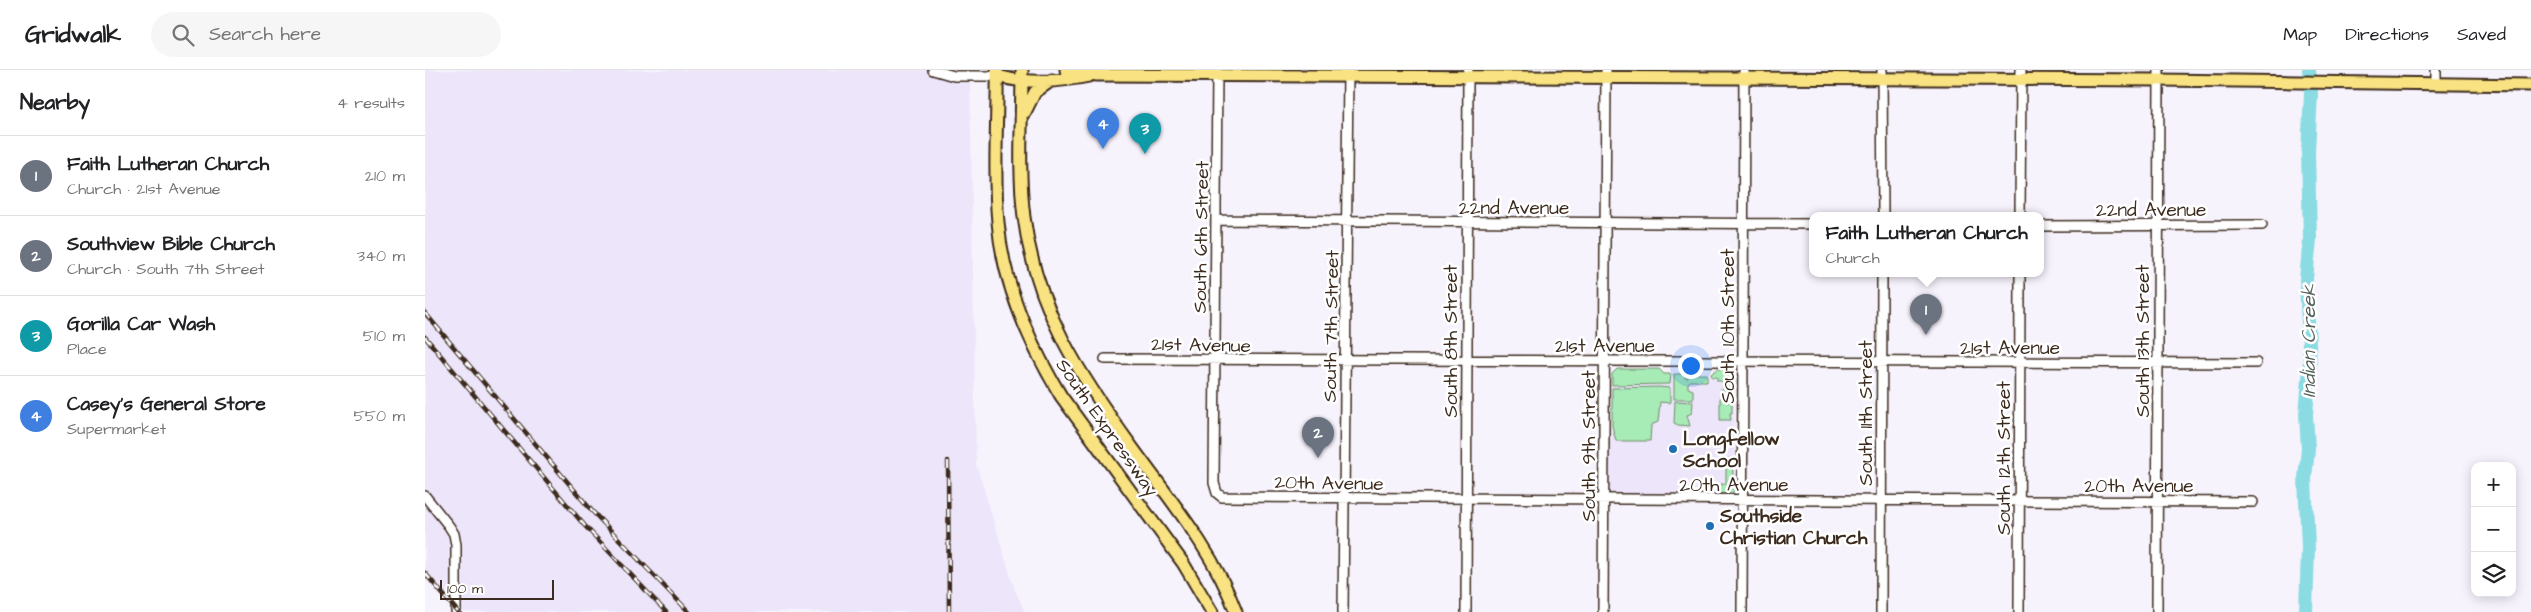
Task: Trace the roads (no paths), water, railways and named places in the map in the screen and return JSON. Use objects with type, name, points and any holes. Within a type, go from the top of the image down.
[{"type":"main road","points":[[997,73],[1010,70]]},
{"type":"main road","points":[[1066,70],[1097,75]]},
{"type":"main road","points":[[997,73],[1052,79],[1074,79],[1097,75],[1217,73],[2159,75],[2276,82],[2531,85]]},
{"type":"main road","name":"South Expressway","points":[[997,73],[998,223],[1006,270],[1025,326],[1046,372],[1061,396],[1183,564],[1212,612]]},
{"type":"main road","name":"South Expressway","points":[[1022,75],[1023,203],[1028,243],[1044,299],[1054,324],[1091,391],[1209,557],[1236,612]]},
{"type":"main road","points":[[1022,131],[1031,98],[1041,86],[1052,79]]},
{"type":"street","points":[[933,70],[954,76],[997,73]]},
{"type":"street","points":[[2436,70],[2436,84]]},
{"type":"street","name":"South 6th Street","points":[[1217,73],[1213,484],[1217,493]]},
{"type":"street","name":"South 7th Street","points":[[1343,612],[1348,74]]},
{"type":"street","name":"South 8th Street","points":[[1466,612],[1468,74]]},
{"type":"street","name":"South 9th Street","points":[[1603,612],[1606,74]]},
{"type":"street","name":"South 10th Street","points":[[1742,612],[1744,74]]},
{"type":"street","points":[[1882,75],[1883,212]]},
{"type":"street","points":[[2021,75],[2021,212]]},
{"type":"street","name":"South 13th Street","points":[[2157,612],[2159,75]]},
{"type":"street","name":"22nd Avenue","points":[[1217,220],[1809,224]]},
{"type":"street","name":"22nd Avenue","points":[[2044,226],[2159,224],[2261,226]]},
{"type":"street","name":"South 11th Street","points":[[1881,612],[1883,277]]},
{"type":"street","name":"South 12th Street","points":[[2019,612],[2020,277]]},
{"type":"street","name":"21st Avenue","points":[[1105,359],[2256,364]]},
{"type":"street","name":"20th Avenue","points":[[1217,493],[1222,497],[1229,498],[1344,499],[2253,502]]},
{"type":"street","points":[[425,496],[454,534],[456,545],[456,612]]},
{"type":"waterway","name":"Indian Creek","points":[[2306,612],[2308,548],[2305,478],[2308,449],[2306,414],[2310,367],[2306,279],[2310,240],[2308,151],[2311,94],[2309,70]]},
{"type":"railway","points":[[425,313],[592,511],[689,612]]},
{"type":"railway","points":[[425,337],[585,526],[666,612]]},
{"type":"railway","points":[[948,461],[949,612]]},
{"type":"railway","points":[[425,573],[458,612]]},
{"type":"place","name":"Casey's General Store","points":[[1103,149]]},
{"type":"place","name":"Gorilla Car Wash","points":[[1145,154]]},
{"type":"place","name":"Faith Lutheran Church","points":[[1926,335]]},
{"type":"place","name":"Longfellow School","points":[[1673,449]]},
{"type":"place","name":"Southview Bible Church","points":[[1318,458]]},
{"type":"place","name":"Southside Christian Church","points":[[1710,526]]}]
